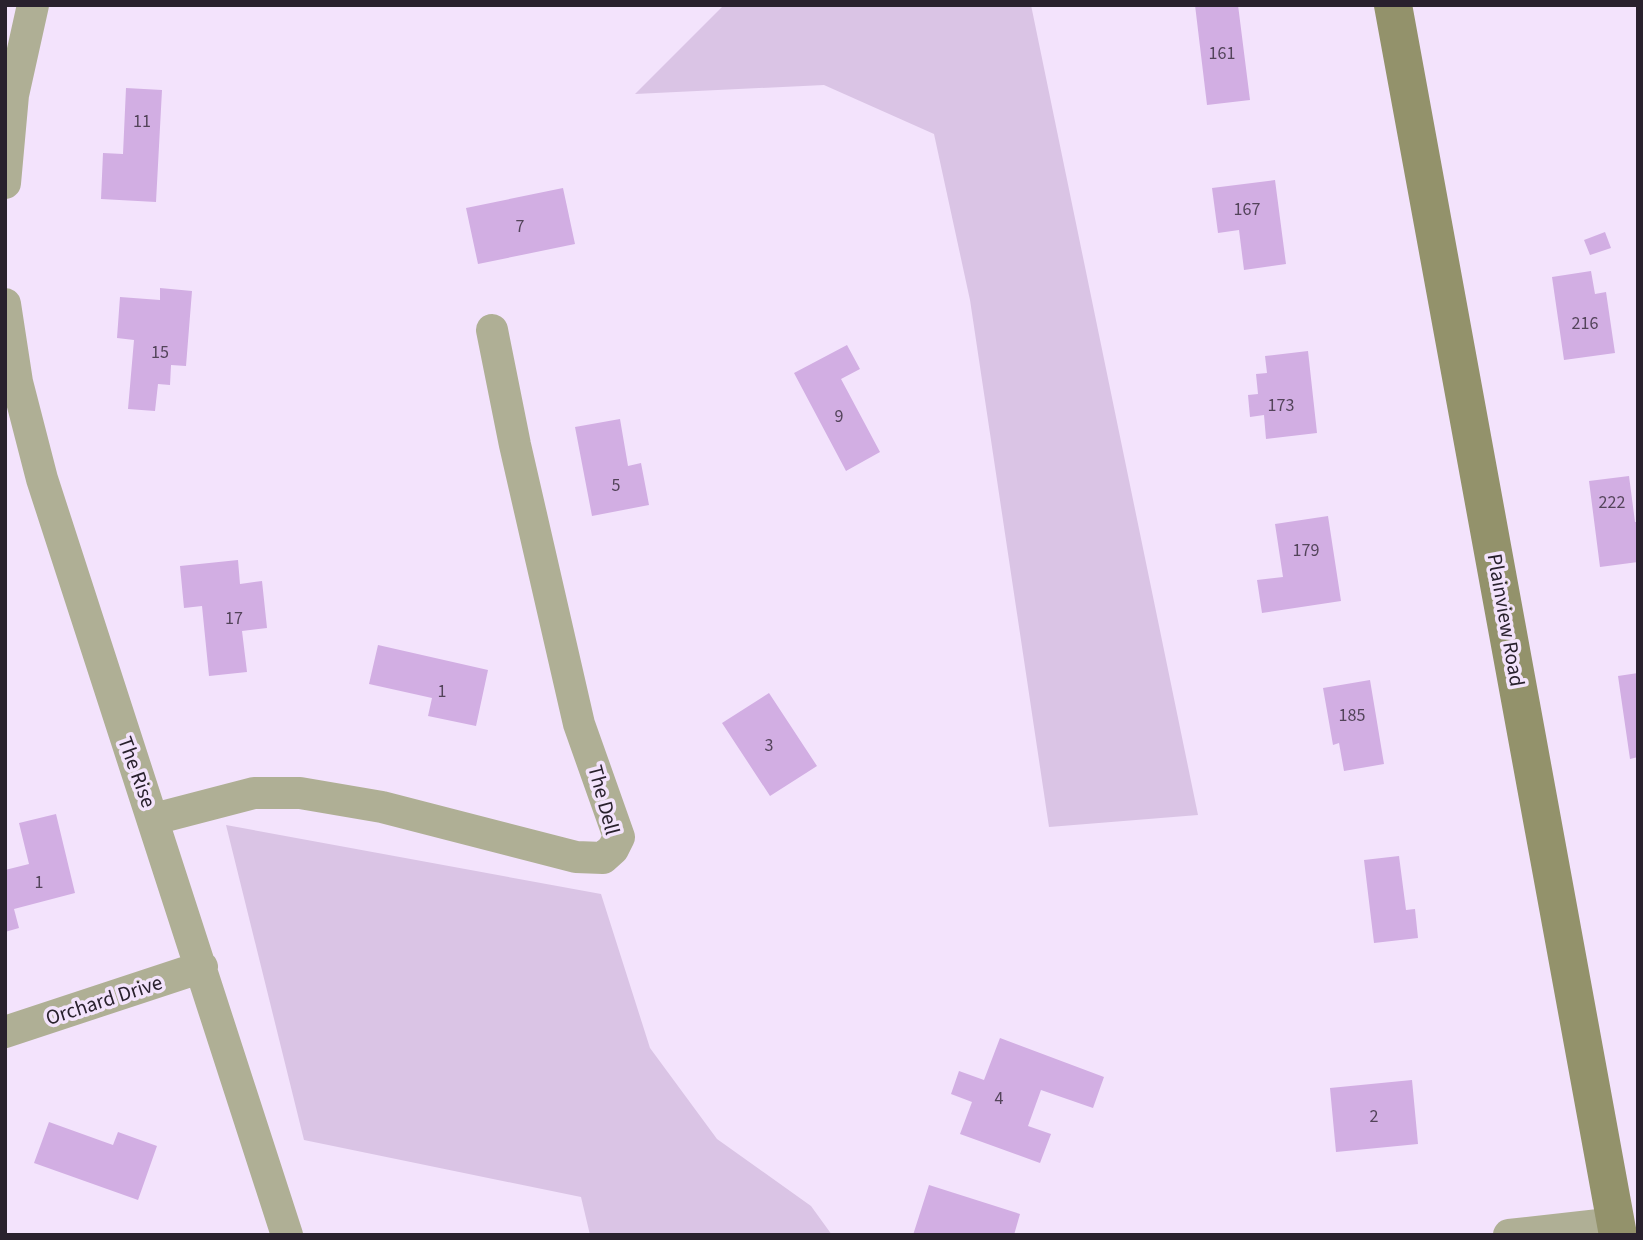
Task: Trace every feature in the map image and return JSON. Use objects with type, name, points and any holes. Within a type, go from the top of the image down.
[{"type":"main road","name":"Plainview Road","points":[[1393,5],[1617,1229]]},
{"type":"street","points":[[5,183],[13,95],[33,5]]},
{"type":"street","name":"The Rise","points":[[5,304],[17,382],[42,479],[287,1235]]},
{"type":"street","name":"The Dell","points":[[154,819],[254,793],[300,793],[382,807],[576,857],[603,858],[613,849],[619,837],[579,724],[515,444],[492,330]]},
{"type":"street","name":"Orchard Drive","points":[[5,1032],[202,967]]},
{"type":"street","points":[[1509,1235],[1617,1229]]},
{"type":"shaded area","points":[[724,5],[1031,5],[1198,815],[1049,827],[970,300],[934,134],[824,85],[635,94]]},
{"type":"shaded area","points":[[226,825],[601,894],[650,1048],[717,1139],[811,1206],[832,1235],[590,1235],[581,1197],[304,1140]]},
{"type":"building","points":[[1195,5],[1238,5],[1250,100],[1207,105]]},
{"type":"building","points":[[126,88],[162,90],[156,202],[101,199],[103,153],[123,154]]},
{"type":"building","points":[[1275,180],[1286,264],[1244,270],[1239,230],[1218,233],[1212,188]]},
{"type":"building","points":[[563,188],[575,244],[478,264],[466,208]]},
{"type":"building","points":[[1605,232],[1611,248],[1590,255],[1584,240]]},
{"type":"building","points":[[1591,271],[1595,294],[1606,292],[1615,353],[1564,360],[1552,277]]},
{"type":"building","points":[[160,288],[192,291],[186,366],[171,365],[170,385],[158,384],[155,411],[128,409],[134,340],[117,338],[120,297],[160,300]]},
{"type":"building","points":[[847,345],[860,369],[841,379],[880,452],[846,471],[794,373]]},
{"type":"building","points":[[1308,351],[1317,433],[1266,439],[1264,415],[1250,417],[1248,395],[1258,394],[1256,374],[1267,373],[1265,356]]},
{"type":"building","points":[[620,419],[628,466],[641,463],[649,505],[592,516],[575,427]]},
{"type":"building","points":[[1629,476],[1635,522],[1638,522],[1638,562],[1600,567],[1589,481]]},
{"type":"building","points":[[1328,516],[1341,601],[1262,613],[1257,580],[1283,577],[1275,524]]},
{"type":"building","points":[[238,560],[240,584],[262,581],[267,628],[242,631],[247,672],[209,676],[202,606],[184,608],[180,566]]},
{"type":"building","points":[[378,645],[488,670],[476,726],[428,716],[432,698],[369,684]]},
{"type":"building","points":[[1638,673],[1638,757],[1630,759],[1618,676]]},
{"type":"building","points":[[1370,680],[1384,764],[1344,771],[1339,743],[1333,745],[1323,688]]},
{"type":"building","points":[[769,693],[817,766],[770,796],[722,723]]},
{"type":"building","points":[[56,814],[75,893],[14,909],[19,928],[5,932],[5,870],[29,864],[19,823]]},
{"type":"building","points":[[1399,856],[1406,910],[1415,909],[1418,938],[1374,943],[1364,860]]},
{"type":"building","points":[[1000,1038],[1104,1077],[1093,1108],[1041,1090],[1028,1126],[1051,1134],[1040,1163],[960,1134],[972,1102],[951,1094],[959,1071],[984,1080]]},
{"type":"building","points":[[1412,1080],[1418,1144],[1336,1152],[1330,1088]]},
{"type":"building","points":[[49,1122],[113,1145],[118,1132],[157,1146],[138,1200],[34,1163]]},
{"type":"building","points":[[929,1185],[1020,1214],[1014,1235],[913,1235]]}]
